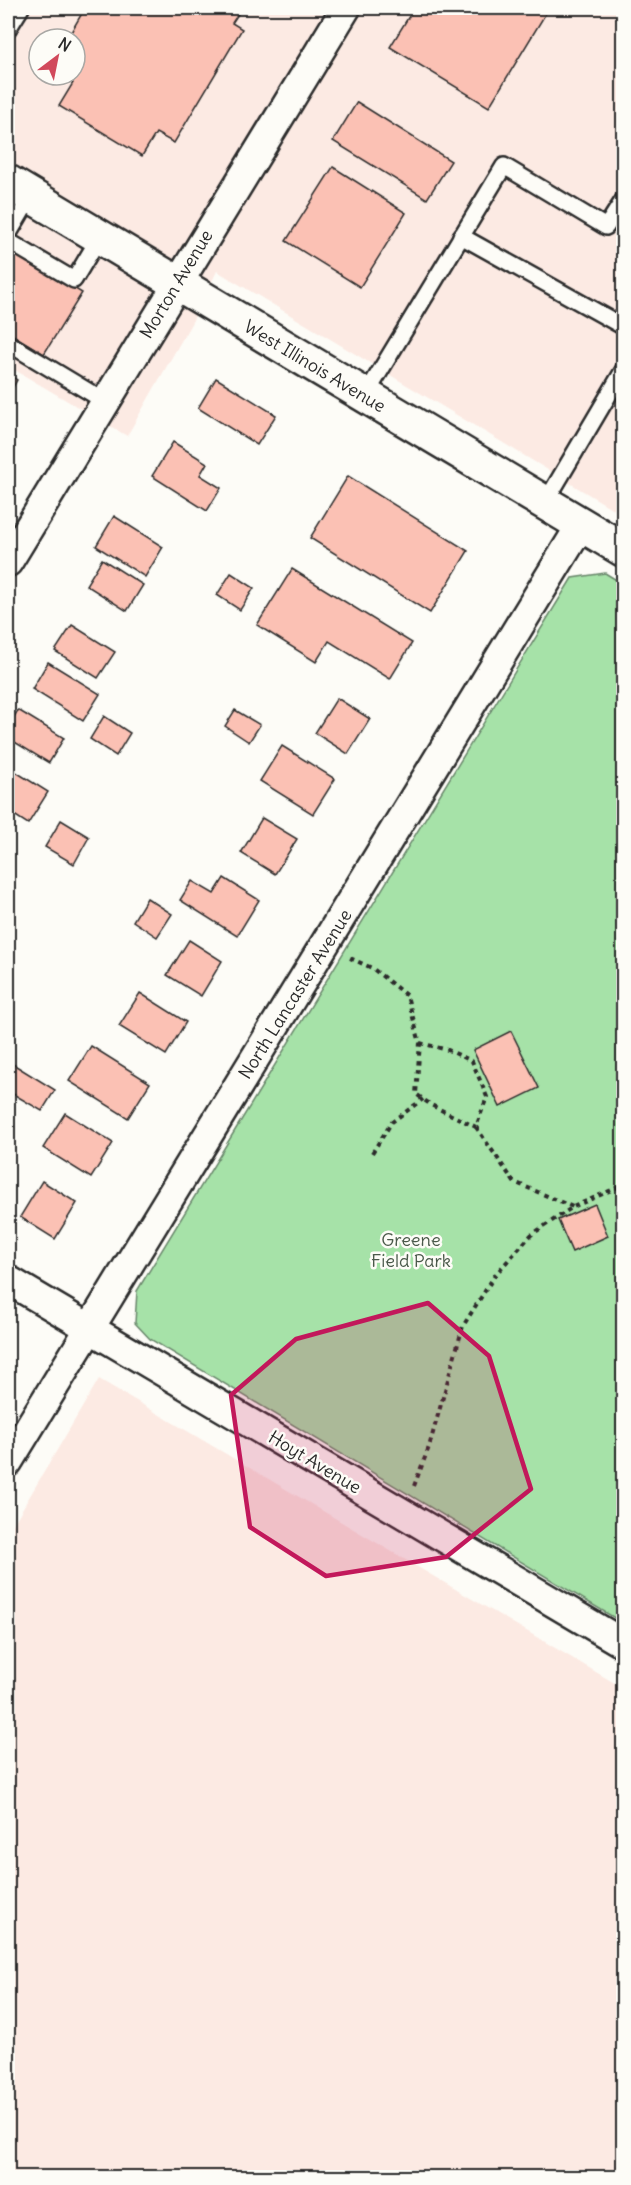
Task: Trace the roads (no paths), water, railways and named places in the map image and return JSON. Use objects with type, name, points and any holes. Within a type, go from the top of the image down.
[{"type":"main road","name":"West Illinois Avenue","points":[[20,189],[624,550]]},
{"type":"street","name":"Morton Avenue","points":[[8,562],[346,8]]},
{"type":"street","name":"North Lancaster Avenue","points":[[8,1462],[581,525]]},
{"type":"street","name":"Hoyt Avenue","points":[[8,1280],[624,1644]]},
{"type":"lane","points":[[8,27],[21,8]]},
{"type":"lane","points":[[366,396],[504,166],[606,227],[624,200]]},
{"type":"lane","points":[[8,235],[20,189]]},
{"type":"lane","points":[[461,236],[624,327]]},
{"type":"lane","points":[[8,241],[74,280],[99,238]]},
{"type":"lane","points":[[8,342],[106,402]]},
{"type":"lane","points":[[545,502],[624,369]]},
{"type":"park label","name":"Greene Field Park","points":[[411,1249]]}]
